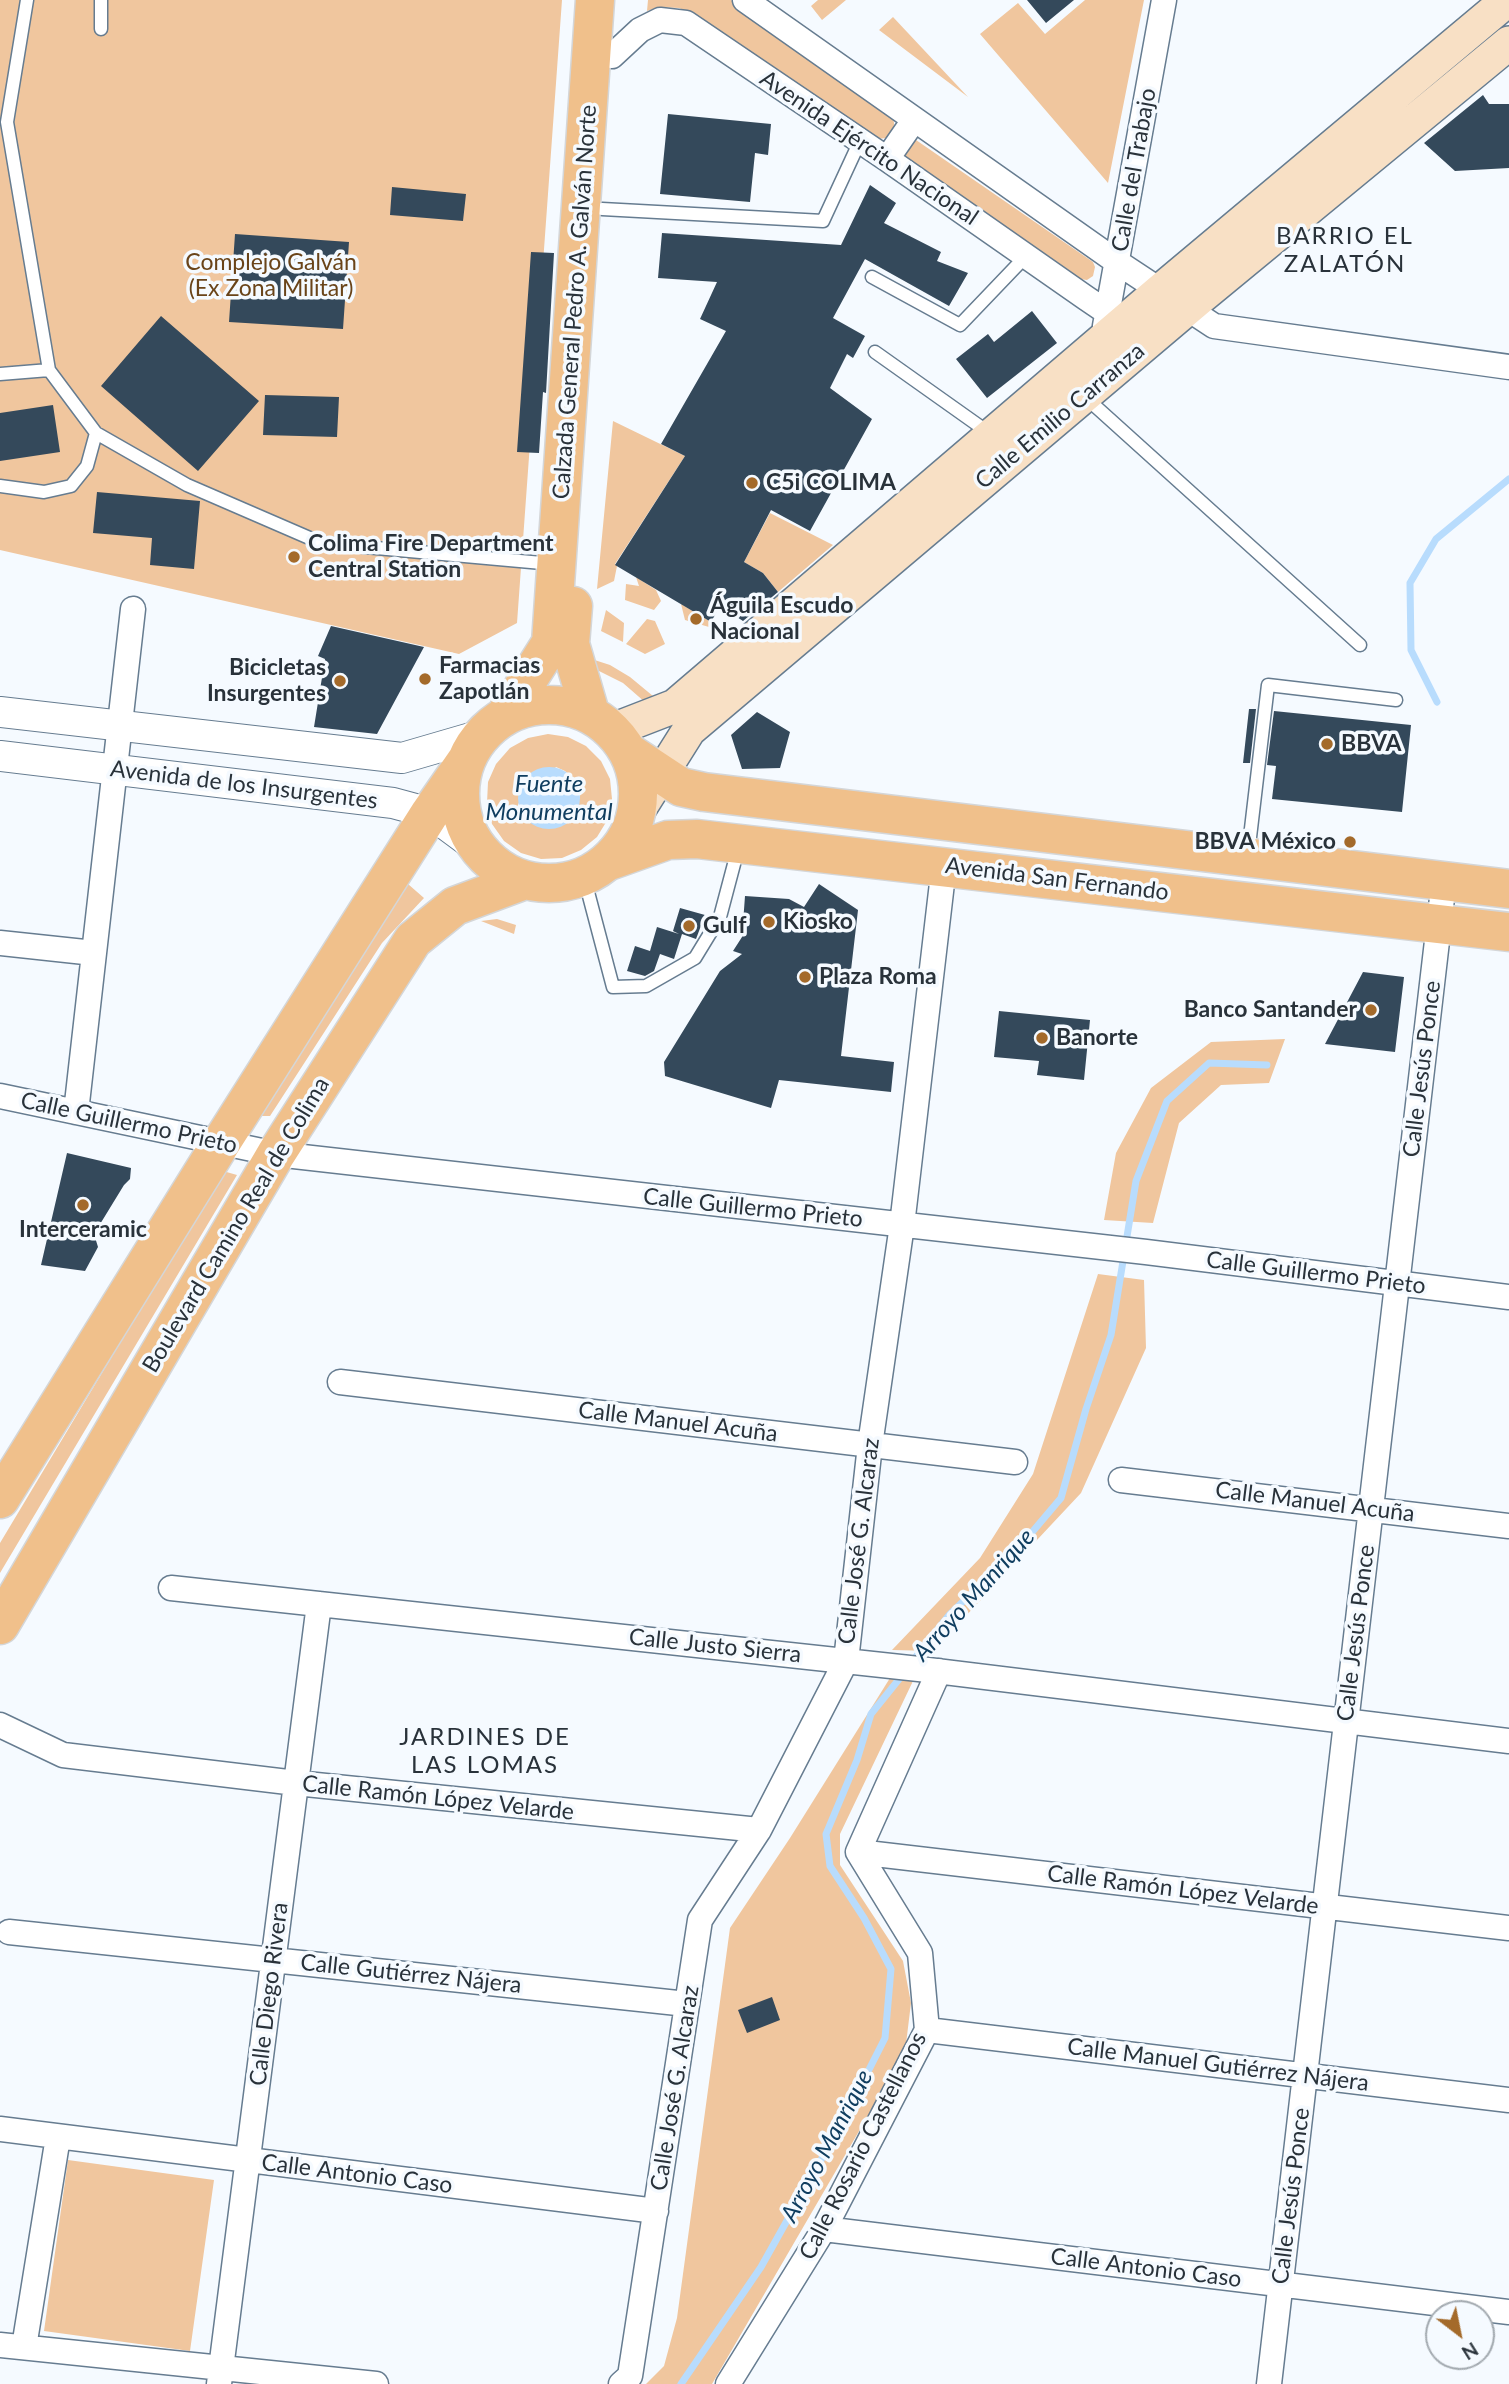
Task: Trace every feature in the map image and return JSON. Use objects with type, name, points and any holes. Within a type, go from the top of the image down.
[{"type":"main road","name":"Calzada General Pedro A. Galván Norte","points":[[484,737],[551,643],[595,0]]},
{"type":"main road","name":"Calzada General Pedro A. Galván Norte","points":[[618,0],[570,644],[623,742]]},
{"type":"main road","name":"Calle Emilio Carranza","points":[[623,742],[689,730],[1083,396],[1169,310],[1506,4]]},
{"type":"main road","name":"Calle Emilio Carranza","points":[[623,742],[675,706],[992,435],[1111,325],[1169,310],[1509,43]]},
{"type":"main road","points":[[0,1499],[430,813],[484,737],[532,706],[561,704],[623,742],[639,782],[638,811],[628,838],[597,869],[555,884],[525,880],[497,868],[476,847],[463,820],[459,790],[484,737]]},
{"type":"main road","name":"Avenida San Fernando","points":[[623,742],[681,786],[704,792],[1509,889]]},
{"type":"main road","name":"Avenida San Fernando","points":[[597,869],[668,840],[697,839],[1509,932]]},
{"type":"main road","points":[[1100,884],[1103,840]]},
{"type":"main road","name":"Boulevard Camino Real de Colima","points":[[0,1625],[276,1154],[413,940],[455,906],[525,880]]},
{"type":"street","name":"Avenida Ejército Nacional","points":[[746,0],[1117,262],[1169,310],[1214,326],[1509,367]]},
{"type":"street","name":"Calle del Trabajo","points":[[1111,325],[1117,262],[1164,0]]},
{"type":"street","name":"Avenida Ejército Nacional","points":[[612,56],[639,30],[660,20],[686,23],[1026,256],[1111,325]]},
{"type":"street","points":[[887,159],[914,120]]},
{"type":"street","points":[[76,1112],[133,609]]},
{"type":"street","name":"Avenida de los Insurgentes","points":[[0,712],[402,758],[484,737]]},
{"type":"street","name":"Avenida de los Insurgentes","points":[[0,756],[393,803],[430,813],[476,847]]},
{"type":"street","name":"Calle José G. Alcaraz","points":[[621,2384],[629,2376],[700,1920],[759,1830],[857,1662],[870,1445],[902,1224],[944,866]]},
{"type":"street","name":"Calle Jesús Ponce","points":[[1269,2384],[1444,881]]},
{"type":"street","points":[[0,943],[94,953]]},
{"type":"street","name":"Calle Guillermo Prieto","points":[[2,1105],[76,1112],[276,1154],[1103,1247],[1509,1297]]},
{"type":"street","name":"Calle Manuel Acuña","points":[[340,1382],[1015,1462]]},
{"type":"street","name":"Calle Manuel Acuña","points":[[1121,1480],[1509,1526]]},
{"type":"street","name":"Calle Justo Sierra","points":[[171,1588],[857,1662],[1509,1741]]},
{"type":"street","name":"Calle Diego Rivera","points":[[220,2376],[319,1604]]},
{"type":"street","points":[[858,1852],[934,1671]]},
{"type":"street","name":"Calle Ramón López Velarde","points":[[0,1724],[63,1755],[296,1783],[759,1830]]},
{"type":"street","name":"Calle Ramón López Velarde","points":[[858,1852],[1509,1928]]},
{"type":"street","name":"Calle Rosario Castellanos","points":[[728,2384],[824,2229],[927,2029],[920,1953],[858,1852]]},
{"type":"street","name":"Calle Gutiérrez Nájera","points":[[9,1932],[687,2004]]},
{"type":"street","name":"Calle Manuel Gutiérrez Nájera","points":[[927,2029],[1509,2100]]},
{"type":"street","name":"Calle Antonio Caso","points":[[0,2129],[656,2211]]},
{"type":"street","points":[[58,2137],[12,2346],[220,2376],[376,2384]]},
{"type":"street","name":"Calle Antonio Caso","points":[[824,2229],[1509,2312]]},
{"type":"lane","points":[[27,0],[7,122],[49,370],[96,433],[187,485],[321,543],[557,565]]},
{"type":"lane","points":[[101,0],[101,29]]},
{"type":"lane","points":[[601,209],[823,222],[860,141]]},
{"type":"lane","points":[[872,277],[960,325],[1026,256]]},
{"type":"lane","points":[[875,352],[992,435]]},
{"type":"lane","points":[[0,374],[49,370]]},
{"type":"lane","points":[[1083,396],[1360,645]]},
{"type":"lane","points":[[0,486],[44,492],[71,486],[87,466],[96,433]]},
{"type":"lane","points":[[1247,858],[1268,685],[1396,700]]},
{"type":"lane","points":[[597,869],[613,987],[646,986],[695,958],[720,917],[740,842]]},
{"type":"green space","name":"Complejo Galván (Ex Zona Militar)","points":[[0,0],[562,0],[517,623],[459,654],[0,550]]},
{"type":"green space","points":[[648,0],[731,0],[893,117],[895,129],[886,138],[878,139],[695,15],[679,8],[659,7],[647,11]]},
{"type":"green space","points":[[818,0],[846,0],[822,20],[811,6]]},
{"type":"green space","points":[[1085,0],[1144,0],[1108,183],[980,34],[1018,3],[1045,34]]},
{"type":"green space","points":[[893,17],[968,97],[879,30]]},
{"type":"green space","points":[[916,140],[1093,262],[1093,276],[1087,280],[1080,279],[907,158],[904,153],[910,141]]},
{"type":"green space","points":[[613,421],[685,456],[615,564],[617,566],[614,581],[597,589]]},
{"type":"green space","points":[[770,513],[833,545],[778,592],[763,573],[744,562]]},
{"type":"green space","points":[[636,577],[656,590],[661,601],[654,610],[625,600],[626,584],[639,586]]},
{"type":"green space","points":[[681,604],[711,622],[709,627],[685,620]]},
{"type":"green space","points":[[606,610],[624,623],[623,642],[601,631]]},
{"type":"green space","points":[[647,619],[655,621],[665,644],[645,654],[626,644]]},
{"type":"green space","points":[[527,655],[522,663],[496,676],[483,672],[513,658]]},
{"type":"green space","points":[[579,655],[610,665],[630,677],[659,701],[646,703],[623,683],[593,668]]},
{"type":"green space","points":[[548,734],[568,737],[586,746],[601,761],[610,779],[612,799],[608,819],[597,837],[581,850],[562,858],[541,859],[521,853],[504,841],[492,824],[487,803],[488,782],[496,764],[510,748],[528,738]],"holes":[[[556,767],[565,771],[578,786],[580,796],[575,815],[568,822],[528,822],[521,814],[518,804]]]},
{"type":"green space","points":[[408,884],[424,898],[382,943],[270,1116],[258,1116]]},
{"type":"green space","points":[[497,919],[516,925],[514,934],[481,921]]},
{"type":"green space","points":[[1285,1039],[1269,1083],[1221,1085],[1179,1123],[1153,1223],[1104,1220],[1116,1153],[1151,1088],[1211,1042]]},
{"type":"green space","points":[[223,1171],[237,1175],[0,1573],[0,1543]]},
{"type":"green space","points":[[1098,1274],[1144,1280],[1146,1348],[1081,1493],[933,1651],[892,1650],[980,1558],[1033,1474]]},
{"type":"green space","points":[[890,1678],[913,1681],[840,1834],[840,1865],[903,1961],[911,2003],[905,2052],[712,2384],[646,2384],[664,2366],[677,2318],[730,1928]]},
{"type":"green space","points":[[68,2160],[214,2180],[190,2351],[44,2331]]},
{"type":"water","name":"Fuente Monumental","points":[[549,767],[561,769],[571,776],[578,786],[578,810],[571,820],[561,827],[549,829],[537,827],[527,820],[520,810],[518,798],[520,786],[527,776],[537,769]]},
{"type":"building","points":[[1027,0],[1074,0],[1046,23]]},
{"type":"building","points":[[1483,95],[1489,104],[1509,104],[1509,168],[1455,171],[1424,143]]},
{"type":"building","points":[[668,114],[771,124],[768,155],[755,153],[750,202],[660,194]]},
{"type":"building","name":"C5i COLIMA","points":[[870,185],[896,203],[884,223],[941,252],[937,261],[968,273],[949,306],[865,259],[833,318],[865,336],[853,358],[847,354],[830,388],[872,419],[810,531],[771,510],[744,562],[763,573],[778,592],[743,621],[720,606],[711,622],[615,565],[685,456],[661,444],[726,331],[700,319],[717,282],[658,278],[662,233],[841,245]]},
{"type":"building","points":[[392,187],[466,194],[463,221],[390,215]]},
{"type":"building","points":[[235,234],[349,242],[343,329],[229,322]]},
{"type":"building","points":[[531,252],[554,253],[546,393],[543,392],[539,453],[517,452]]},
{"type":"building","points":[[1032,311],[1057,343],[987,398],[956,359],[988,334],[994,342]]},
{"type":"building","points":[[161,316],[259,401],[198,471],[101,386]]},
{"type":"building","points":[[265,395],[339,397],[337,437],[263,435]]},
{"type":"building","points":[[53,405],[60,452],[0,461],[0,413]]},
{"type":"building","points":[[97,492],[200,501],[194,569],[150,565],[152,538],[93,533]]},
{"type":"building","points":[[331,626],[424,647],[377,734],[314,727],[325,659],[318,656]]},
{"type":"building","points":[[1249,709],[1256,709],[1250,763],[1243,763]]},
{"type":"building","name":"BBVA","points":[[1274,711],[1411,725],[1402,812],[1272,799],[1276,766],[1267,765]]},
{"type":"building","points":[[757,712],[790,732],[780,768],[742,769],[731,735]]},
{"type":"building","name":"Plaza Roma","points":[[819,884],[858,910],[841,1056],[894,1062],[891,1092],[779,1080],[771,1108],[665,1076],[664,1062],[720,971],[742,954],[733,951],[742,937],[745,896],[789,899],[804,907]]},
{"type":"building","points":[[680,908],[705,915],[696,939],[682,934],[674,959],[660,954],[654,971],[645,976],[627,971],[635,946],[650,951],[657,927],[679,934],[673,931]]},
{"type":"building","name":"Banco Santander","points":[[1363,972],[1404,977],[1395,1052],[1325,1044]]},
{"type":"building","name":"Banorte","points":[[999,1011],[1090,1020],[1084,1080],[1037,1075],[1039,1061],[994,1057]]},
{"type":"building","name":"Interceramic","points":[[67,1153],[131,1168],[130,1179],[94,1234],[98,1247],[85,1271],[41,1265]]},
{"type":"building","points":[[772,1997],[780,2020],[747,2033],[738,2010]]},
{"type":"waterway","name":"Arroyo Manrique","points":[[1437,702],[1411,650],[1410,583],[1436,539],[1509,479]]},
{"type":"waterway","name":"Arroyo Manrique","points":[[911,1663],[950,1614],[1017,1550],[1061,1498],[1086,1409],[1111,1335],[1136,1181],[1167,1101],[1209,1063],[1267,1065]]},
{"type":"waterway","name":"Arroyo Manrique","points":[[681,2384],[761,2267],[845,2117],[885,2038],[891,1969],[864,1918],[830,1866],[826,1834],[857,1760],[871,1714],[904,1673]]},
{"type":"place","name":"C5i COLIMA","points":[[752,483]]},
{"type":"place","name":"Colima Fire Department Central Station","points":[[294,557]]},
{"type":"place","name":"Águila Escudo Nacional","points":[[696,619]]},
{"type":"place","name":"Farmacias Zapotlán","points":[[425,679]]},
{"type":"place","name":"Bicicletas Insurgentes","points":[[340,681]]},
{"type":"place","name":"BBVA","points":[[1327,744]]},
{"type":"place","name":"BBVA México","points":[[1350,842]]},
{"type":"place","name":"Kiosko","points":[[769,922]]},
{"type":"place","name":"Gulf","points":[[689,926]]},
{"type":"place","name":"Plaza Roma","points":[[805,977]]},
{"type":"place","name":"Banco Santander","points":[[1371,1010]]},
{"type":"place","name":"Banorte","points":[[1042,1038]]},
{"type":"place","name":"Interceramic","points":[[83,1205]]},
{"type":"district","name":"BARRIO EL ZALATÓN","points":[[1345,250]]},
{"type":"district","name":"JARDINES DE LAS LOMAS","points":[[485,1751]]}]
